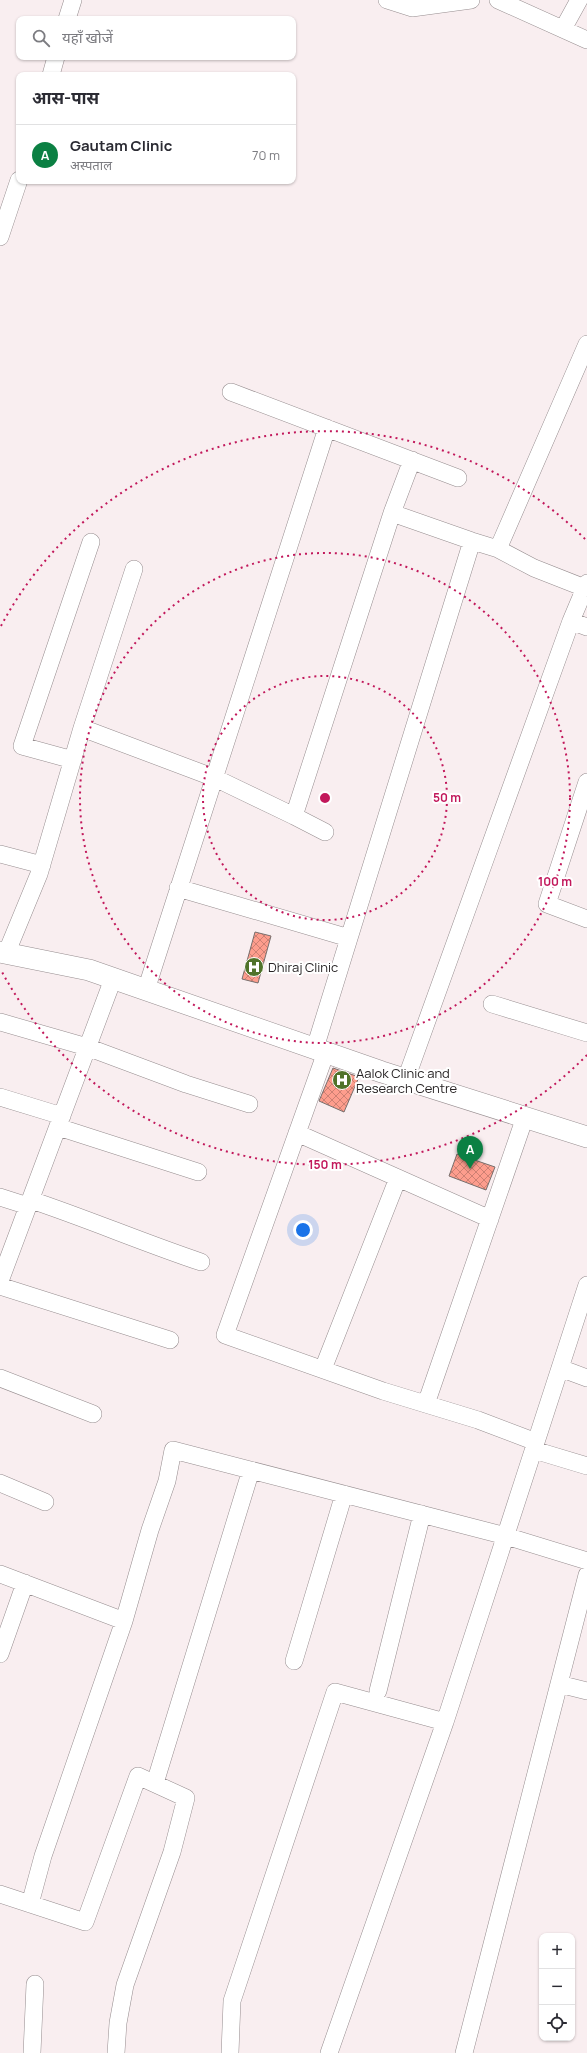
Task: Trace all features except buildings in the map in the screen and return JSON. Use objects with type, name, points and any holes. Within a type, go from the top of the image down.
[{"type":"street","points":[[68,16],[73,0]]},
{"type":"street","points":[[387,0],[412,8],[472,0]]},
{"type":"street","points":[[498,0],[587,40]]},
{"type":"street","points":[[563,29],[579,0]]},
{"type":"street","points":[[52,72],[55,60]]},
{"type":"street","points":[[0,237],[18,184]]},
{"type":"street","points":[[498,549],[587,344]]},
{"type":"street","points":[[231,392],[458,478]]},
{"type":"street","points":[[146,990],[327,428]]},
{"type":"street","points":[[294,816],[392,513],[412,460]]},
{"type":"street","points":[[392,513],[498,549],[534,568],[586,586],[571,621],[406,1079]]},
{"type":"street","points":[[472,541],[349,938],[298,1134],[226,1335],[323,1370],[426,1404],[587,1466]]},
{"type":"street","points":[[73,760],[22,746],[91,542]]},
{"type":"street","points":[[134,569],[82,728],[42,865],[3,953],[89,970],[406,1079],[587,1137]]},
{"type":"street","points":[[571,621],[587,627]]},
{"type":"street","points":[[82,728],[214,778],[325,832]]},
{"type":"street","points":[[587,782],[547,904],[587,919]]},
{"type":"street","points":[[0,854],[42,865]]},
{"type":"street","points":[[178,888],[349,938]]},
{"type":"street","points":[[0,1281],[113,979]]},
{"type":"street","points":[[492,1004],[587,1033]]},
{"type":"street","points":[[0,1022],[88,1047],[186,1084],[249,1104]]},
{"type":"street","points":[[0,1097],[198,1172]]},
{"type":"street","points":[[426,1404],[525,1117]]},
{"type":"street","points":[[298,1134],[490,1219]]},
{"type":"street","points":[[323,1370],[398,1178]]},
{"type":"street","points":[[0,1197],[73,1214],[152,1246],[201,1262]]},
{"type":"street","points":[[0,1286],[170,1340]]},
{"type":"street","points":[[329,2053],[446,1722],[587,1286]]},
{"type":"street","points":[[560,1368],[587,1378]]},
{"type":"street","points":[[0,1378],[93,1414]]},
{"type":"street","points":[[30,1904],[43,1856],[124,1621],[150,1530],[167,1482],[173,1450],[506,1536],[587,1561]]},
{"type":"street","points":[[155,1783],[251,1470]]},
{"type":"street","points":[[0,1483],[45,1502]]},
{"type":"street","points":[[294,1661],[344,1494]]},
{"type":"street","points":[[378,1691],[422,1514]]},
{"type":"street","points":[[0,1574],[124,1621]]},
{"type":"street","points":[[464,2053],[587,1575]]},
{"type":"street","points":[[0,1654],[25,1583]]},
{"type":"street","points":[[559,1684],[587,1691]]},
{"type":"street","points":[[230,2053],[232,2001],[335,1692],[446,1722]]},
{"type":"street","points":[[0,1894],[85,1922],[138,1776],[186,1798],[172,1852],[125,1985],[118,2023],[116,2053]]},
{"type":"street","points":[[32,2053],[35,1984]]},
{"type":"place","name":"Dhiraj Clinic","points":[[254,967]]},
{"type":"place","name":"Aalok Clinic and Research Centre","points":[[342,1080]]},
{"type":"place","name":"Gautam Clinic","points":[[470,1169]]}]
